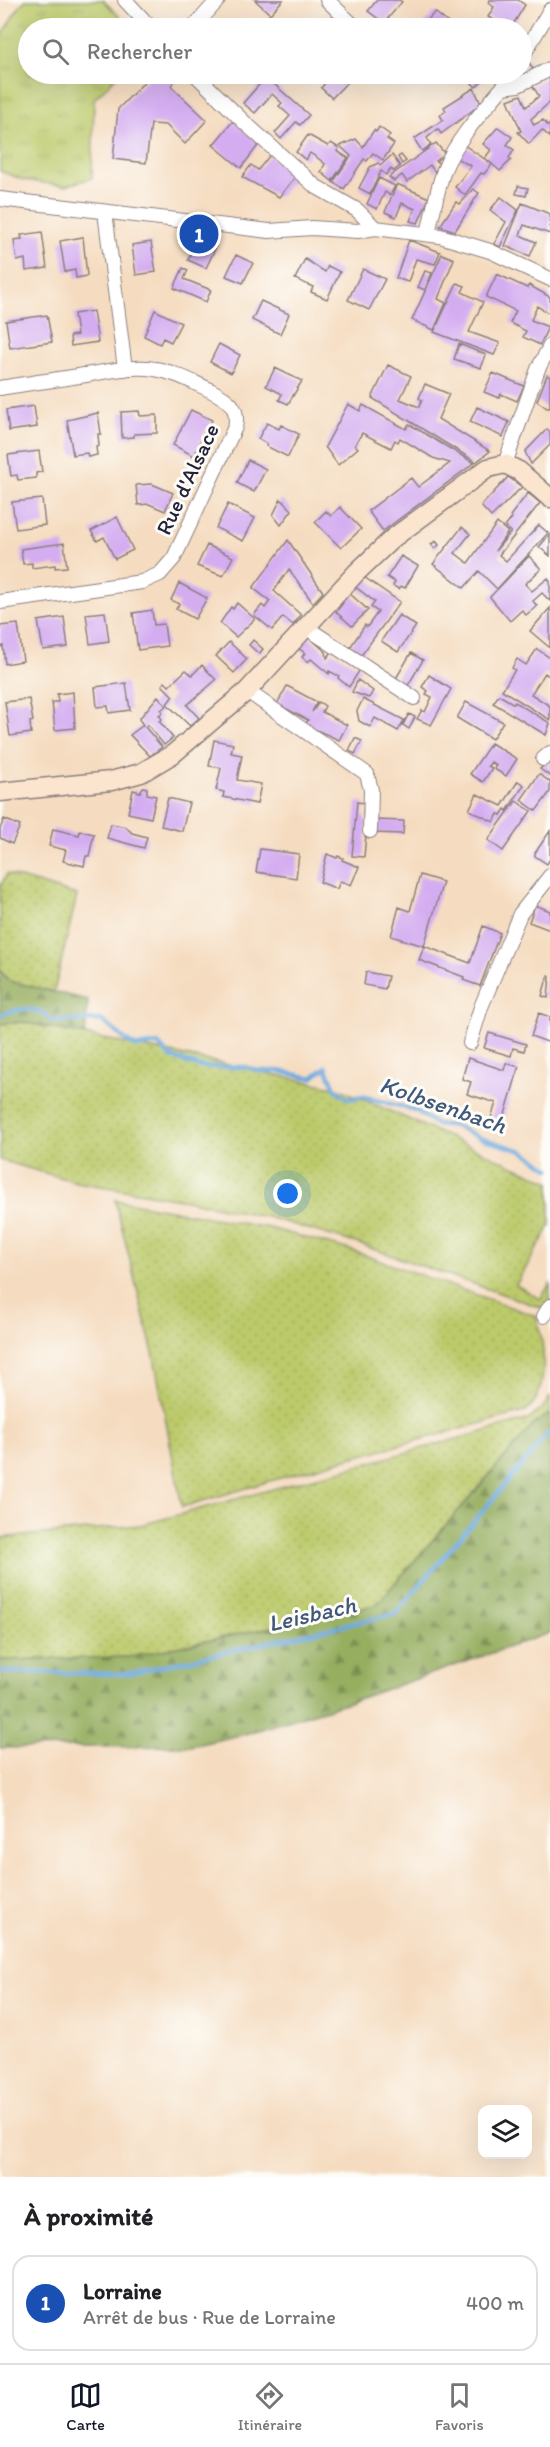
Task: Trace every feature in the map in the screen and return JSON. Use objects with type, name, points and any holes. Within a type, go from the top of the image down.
[{"type":"main road","points":[[0,792],[111,780],[141,773],[173,754],[247,691],[356,573],[393,538],[488,468],[505,464],[519,471],[550,498]]},
{"type":"street","points":[[125,0],[142,18]]},
{"type":"street","points":[[202,18],[219,0]]},
{"type":"street","points":[[327,0],[346,18]]},
{"type":"street","points":[[532,40],[550,10]]},
{"type":"street","points":[[532,78],[550,69]]},
{"type":"street","points":[[205,84],[315,186],[357,210],[375,228]]},
{"type":"street","points":[[428,233],[444,170],[453,153],[505,84]]},
{"type":"street","points":[[503,87],[520,84]]},
{"type":"street","points":[[0,199],[269,231],[312,228],[358,231],[375,228],[428,233],[490,251],[550,279]]},
{"type":"street","points":[[105,212],[125,369]]},
{"type":"street","points":[[505,464],[538,369],[550,346]]},
{"type":"street","name":"Rue d'Alsace","points":[[0,388],[125,369],[153,368],[181,376],[222,396],[236,411],[235,427],[174,558],[159,574],[142,582],[0,602]]},
{"type":"street","points":[[307,628],[414,698]]},
{"type":"street","points":[[247,691],[367,774],[370,790],[370,831]]},
{"type":"street","points":[[470,1043],[481,1007],[520,915],[550,876]]},
{"type":"green space","points":[[25,0],[103,0],[121,18],[18,18],[18,84],[109,84],[94,99],[92,178],[65,186],[24,180],[0,171],[0,40]]},
{"type":"green space","points":[[7,874],[77,895],[54,992],[9,981],[0,970],[0,887]]},
{"type":"green space","points":[[0,970],[9,981],[88,1000],[85,1035],[23,1022],[0,1024]]},
{"type":"green space","points":[[23,1022],[338,1088],[550,1182],[550,1226],[516,1285],[540,1299],[550,1284],[548,1310],[359,1244],[271,1218],[186,1200],[76,1182],[0,1160],[0,1024]]},
{"type":"green space","points":[[115,1200],[269,1228],[347,1249],[536,1316],[543,1354],[542,1382],[538,1394],[524,1412],[335,1462],[182,1507],[154,1357]]},
{"type":"green space","points":[[550,1397],[550,1413],[533,1425],[376,1605],[130,1657],[0,1660],[0,1538],[141,1525],[530,1419]]},
{"type":"green space","points":[[550,1413],[550,1633],[346,1703],[245,1734],[191,1746],[0,1748],[0,1660],[130,1657],[376,1605],[533,1425]]},
{"type":"building","points":[[255,0],[283,0],[270,14]]},
{"type":"building","points":[[377,0],[402,2],[388,18],[377,18],[368,11]]},
{"type":"building","points":[[490,0],[518,0],[525,5],[517,18],[490,18],[488,17],[494,7],[488,3]]},
{"type":"building","points":[[435,12],[442,18],[429,18]]},
{"type":"building","points":[[550,75],[550,102],[531,119],[534,125],[543,120],[548,126],[550,124],[550,137],[542,130],[529,144],[518,132],[521,131],[508,100],[521,95],[526,107],[539,96],[532,85]]},
{"type":"building","points":[[142,84],[172,84],[171,86],[207,120],[185,144],[166,125],[151,124],[146,163],[113,159],[118,109]]},
{"type":"building","points":[[260,84],[274,84],[309,115],[300,125],[296,122],[281,139],[275,133],[290,116],[279,106],[282,103],[272,94],[255,113],[243,103]]},
{"type":"building","points":[[324,84],[345,84],[332,98],[321,88]]},
{"type":"building","points":[[474,88],[481,104],[441,134],[438,129],[427,138],[431,145],[422,151],[414,139],[443,120],[440,115],[446,111],[444,107]]},
{"type":"building","points":[[233,121],[260,143],[241,168],[213,145]]},
{"type":"building","points":[[379,127],[390,135],[387,139],[394,144],[383,160],[373,153],[367,161],[364,159],[344,189],[333,182],[351,156],[340,146],[356,139],[363,147],[374,130],[376,132]]},
{"type":"building","points":[[498,127],[512,137],[507,145],[514,150],[509,158],[511,160],[500,171],[485,158],[491,150],[483,144]]},
{"type":"building","points":[[308,135],[328,146],[331,143],[339,148],[337,151],[348,158],[332,181],[321,172],[325,164],[319,159],[310,153],[306,160],[296,152]]},
{"type":"building","points":[[436,143],[445,154],[436,161],[439,164],[435,172],[430,165],[407,182],[402,175],[394,181],[389,177]]},
{"type":"building","points":[[464,145],[492,164],[484,174],[481,173],[465,195],[455,187],[471,166],[456,158]]},
{"type":"building","points":[[270,155],[296,176],[279,197],[242,177],[251,165],[258,170]]},
{"type":"building","points":[[392,155],[400,166],[394,171],[390,169],[386,175],[381,171],[370,194],[359,188],[370,167],[378,163],[381,165]]},
{"type":"building","points":[[401,155],[406,161],[402,164],[398,157]]},
{"type":"building","points":[[379,178],[395,186],[390,195],[385,192],[377,209],[367,204]]},
{"type":"building","points":[[397,184],[429,198],[418,223],[410,221],[415,209],[402,203],[396,217],[385,212]]},
{"type":"building","points":[[518,186],[528,188],[526,196],[516,194]]},
{"type":"building","points":[[473,189],[479,193],[455,231],[440,226],[456,202],[460,204]]},
{"type":"building","points":[[501,197],[518,210],[500,247],[494,244],[506,222],[490,210]]},
{"type":"building","points":[[522,203],[550,214],[550,234],[524,225],[520,235],[536,242],[530,256],[505,246]]},
{"type":"building","points":[[42,232],[47,268],[26,271],[25,259],[17,261],[14,240],[22,239],[21,235]]},
{"type":"building","points":[[83,237],[87,276],[76,278],[75,270],[65,272],[60,241]]},
{"type":"building","points":[[197,238],[216,247],[206,268],[188,260]]},
{"type":"building","points":[[409,240],[440,252],[435,264],[416,259],[408,282],[396,278]]},
{"type":"building","points":[[151,242],[156,272],[136,275],[132,245]]},
{"type":"building","points":[[442,254],[454,259],[438,299],[446,303],[434,330],[412,320]]},
{"type":"building","points":[[236,255],[253,263],[243,283],[226,276]]},
{"type":"building","points":[[305,259],[325,272],[328,266],[340,272],[327,299],[311,292],[313,287],[295,279]]},
{"type":"building","points":[[183,268],[188,270],[184,279],[211,290],[206,302],[174,288]]},
{"type":"building","points":[[363,269],[385,279],[369,310],[348,300]]},
{"type":"building","points":[[425,271],[432,273],[425,290],[418,287]]},
{"type":"building","points":[[497,274],[527,288],[529,285],[550,297],[550,314],[537,306],[531,320],[548,327],[540,345],[523,337],[526,331],[510,323],[516,311],[486,297]]},
{"type":"building","points":[[457,283],[465,286],[462,292],[483,302],[469,332],[500,343],[494,355],[434,332]]},
{"type":"building","points":[[261,301],[289,314],[280,334],[252,320]]},
{"type":"building","points":[[155,310],[181,323],[171,342],[163,338],[160,344],[144,336]]},
{"type":"building","points":[[93,311],[98,342],[71,346],[70,336],[77,335],[74,314]]},
{"type":"building","points":[[47,315],[52,342],[10,348],[6,321]]},
{"type":"building","points":[[219,344],[240,355],[231,373],[210,362]]},
{"type":"building","points":[[459,344],[486,355],[481,368],[454,359]]},
{"type":"building","points":[[388,365],[411,376],[400,399],[419,407],[422,400],[419,398],[425,384],[449,394],[438,419],[490,451],[476,462],[372,398]]},
{"type":"building","points":[[275,368],[302,381],[288,404],[279,400],[282,394],[266,386]]},
{"type":"building","points":[[493,373],[524,386],[517,401],[501,394],[499,398],[484,392]]},
{"type":"building","points":[[547,375],[550,377],[550,408],[537,401]]},
{"type":"building","points":[[348,404],[360,411],[363,405],[406,429],[409,424],[474,463],[383,531],[368,511],[411,478],[418,487],[450,463],[433,458],[400,438],[398,442],[395,440],[391,448],[362,433],[355,445],[358,448],[338,465],[325,447]]},
{"type":"building","points":[[34,406],[37,427],[9,431],[6,410]]},
{"type":"building","points":[[477,407],[509,422],[503,437],[470,422]]},
{"type":"building","points":[[191,410],[212,420],[194,456],[173,445]]},
{"type":"building","points":[[139,411],[140,416],[157,415],[157,433],[134,434],[134,437],[122,438],[121,412]]},
{"type":"building","points":[[98,413],[101,434],[98,434],[97,455],[88,457],[87,453],[73,455],[67,420]]},
{"type":"building","points":[[267,423],[279,429],[281,425],[299,434],[288,457],[266,446],[267,444],[258,439]]},
{"type":"building","points":[[547,429],[550,432],[550,445],[531,464],[525,452]]},
{"type":"building","points":[[39,451],[42,472],[36,473],[36,478],[18,480],[17,475],[11,476],[8,455]]},
{"type":"building","points":[[248,460],[266,469],[254,492],[237,483]]},
{"type":"building","points":[[508,477],[522,487],[491,517],[481,506]]},
{"type":"building","points":[[152,484],[173,493],[165,511],[149,504],[138,505],[136,485]]},
{"type":"building","points":[[528,493],[540,503],[499,555],[506,561],[539,525],[548,533],[497,589],[479,571],[464,588],[433,564],[462,527],[470,534],[455,553],[468,563],[497,523],[508,532],[495,551],[511,532],[505,527],[512,518],[510,516]]},
{"type":"building","points":[[42,499],[45,525],[16,529],[12,502]]},
{"type":"building","points":[[281,499],[292,510],[281,525],[273,515]]},
{"type":"building","points":[[228,504],[255,518],[243,541],[216,528]]},
{"type":"building","points":[[340,507],[361,529],[341,548],[315,522],[326,511],[331,516]]},
{"type":"building","points":[[117,517],[133,550],[115,559],[104,537],[97,541],[91,531]]},
{"type":"building","points":[[550,534],[550,556],[539,547]]},
{"type":"building","points":[[288,540],[323,592],[313,603],[289,569],[274,591],[301,615],[293,625],[283,617],[272,630],[254,615],[262,605],[265,608],[270,601],[253,588]]},
{"type":"building","points":[[436,541],[439,545],[435,549],[431,544]]},
{"type":"building","points":[[64,543],[67,567],[55,568],[55,565],[32,568],[32,563],[23,564],[21,549]]},
{"type":"building","points":[[207,545],[233,557],[223,576],[197,566]]},
{"type":"building","points":[[401,556],[418,566],[405,588],[401,586],[399,589],[393,586],[395,582],[387,577]]},
{"type":"building","points":[[529,556],[541,569],[525,584],[532,591],[548,578],[550,601],[542,593],[533,601],[537,606],[526,615],[522,610],[510,621],[490,597]]},
{"type":"building","points":[[361,575],[400,602],[360,657],[349,649],[365,625],[367,627],[378,612],[371,607],[375,602],[353,585]]},
{"type":"building","points":[[179,583],[207,598],[195,619],[176,609],[179,604],[171,600]]},
{"type":"building","points":[[348,592],[368,610],[352,626],[336,612],[343,603],[341,600]]},
{"type":"building","points":[[237,603],[255,619],[236,637],[220,623],[231,607],[233,609]]},
{"type":"building","points":[[550,608],[550,648],[530,631]]},
{"type":"building","points":[[152,610],[154,625],[164,624],[167,646],[138,650],[133,613]]},
{"type":"building","points":[[105,612],[109,641],[90,644],[86,614]]},
{"type":"building","points":[[399,615],[416,626],[398,652],[381,641]]},
{"type":"building","points":[[64,617],[68,647],[43,650],[38,621]]},
{"type":"building","points":[[18,624],[23,661],[5,664],[3,646],[0,647],[0,626]]},
{"type":"building","points":[[308,636],[326,652],[327,658],[332,652],[361,668],[349,687],[338,678],[339,676],[329,671],[329,674],[311,659],[308,662],[302,657],[305,653],[298,648]]},
{"type":"building","points":[[253,640],[263,649],[259,654],[249,645]]},
{"type":"building","points":[[229,642],[247,659],[234,673],[216,656]]},
{"type":"building","points":[[537,649],[550,658],[550,677],[545,673],[531,694],[550,706],[550,720],[502,690],[515,670],[512,668],[517,659],[526,665]]},
{"type":"building","points":[[411,653],[423,660],[407,687],[395,680]]},
{"type":"building","points":[[202,665],[216,680],[187,705],[199,718],[190,726],[167,704],[173,696],[162,685],[165,682],[169,686],[186,670],[192,675]]},
{"type":"building","points":[[429,675],[451,689],[431,725],[417,719],[422,710],[425,712],[432,697],[426,694],[428,691],[422,687]]},
{"type":"building","points":[[358,680],[373,691],[369,698],[352,692]]},
{"type":"building","points":[[126,683],[130,710],[109,713],[108,706],[97,707],[95,687]]},
{"type":"building","points":[[287,686],[317,702],[312,712],[319,702],[325,706],[322,712],[347,725],[339,740],[305,725],[308,720],[277,704]]},
{"type":"building","points":[[73,692],[75,728],[55,730],[52,702],[58,702],[57,694]]},
{"type":"building","points":[[499,695],[550,723],[546,735],[493,703]]},
{"type":"building","points":[[158,696],[166,706],[161,710],[163,712],[159,715],[162,719],[159,721],[173,738],[164,745],[148,725],[145,727],[162,747],[150,756],[130,735],[143,725],[139,719]]},
{"type":"building","points":[[29,699],[33,721],[30,722],[31,733],[10,736],[5,702]]},
{"type":"building","points":[[363,699],[404,720],[398,731],[375,718],[370,727],[359,721],[357,711]]},
{"type":"building","points":[[466,702],[503,722],[492,739],[457,718]]},
{"type":"building","points":[[409,714],[415,717],[409,729],[403,725]]},
{"type":"building","points":[[355,738],[362,741],[355,754],[349,751]]},
{"type":"building","points":[[214,740],[233,744],[231,753],[242,755],[237,780],[261,784],[257,804],[223,797],[224,792],[216,790],[221,768],[209,766]]},
{"type":"building","points":[[491,743],[517,759],[506,776],[494,769],[496,765],[491,762],[488,766],[492,768],[483,782],[470,774]]},
{"type":"building","points":[[550,760],[550,776],[540,769]]},
{"type":"building","points":[[539,774],[550,782],[550,792],[536,811],[521,800]]},
{"type":"building","points":[[518,781],[524,785],[507,811],[505,809],[501,815],[498,814],[494,822],[469,810],[477,794],[502,806]]},
{"type":"building","points":[[143,787],[147,788],[147,794],[156,796],[151,818],[128,813],[133,790],[140,792]]},
{"type":"building","points":[[168,798],[189,803],[182,831],[161,826]]},
{"type":"building","points":[[516,801],[531,811],[503,851],[488,840]]},
{"type":"building","points":[[357,802],[364,803],[363,814],[367,823],[364,857],[352,856]]},
{"type":"building","points":[[4,819],[20,826],[12,844],[0,838],[0,829]]},
{"type":"building","points":[[374,820],[404,821],[403,834],[374,833]]},
{"type":"building","points":[[111,824],[126,827],[132,833],[147,837],[144,848],[107,838]]},
{"type":"building","points":[[53,829],[79,835],[80,831],[94,834],[84,866],[63,861],[66,850],[49,846]]},
{"type":"building","points":[[550,831],[550,859],[547,864],[535,856],[535,853]]},
{"type":"building","points":[[260,849],[299,854],[296,878],[256,872]]},
{"type":"building","points":[[327,854],[343,858],[342,860],[359,867],[351,885],[340,881],[337,889],[320,882]]},
{"type":"building","points":[[420,875],[443,882],[424,946],[391,936],[399,907],[410,911]]},
{"type":"building","points":[[535,905],[550,911],[550,930],[529,922]]},
{"type":"building","points":[[483,926],[500,933],[480,986],[463,980],[464,977],[419,960],[424,946],[470,963]]},
{"type":"building","points":[[366,972],[388,976],[385,989],[364,985]]},
{"type":"building","points":[[548,975],[550,976],[548,998],[542,996]]},
{"type":"building","points":[[539,1013],[550,1017],[550,1043],[531,1036]]},
{"type":"building","points":[[489,1033],[526,1044],[524,1051],[513,1048],[511,1056],[484,1048]]},
{"type":"building","points":[[468,1058],[504,1070],[506,1063],[519,1067],[501,1128],[489,1124],[496,1103],[467,1094],[471,1082],[462,1079]]},
{"type":"waterway","name":"Kolbsenbach","points":[[0,1015],[28,1009],[41,1012],[52,1021],[101,1020],[137,1047],[158,1044],[170,1057],[201,1067],[247,1067],[258,1071],[279,1071],[312,1078],[326,1067],[336,1090],[349,1099],[362,1096],[415,1110],[437,1125],[453,1125],[483,1139],[523,1151],[550,1169]]},
{"type":"waterway","name":"Leisbach","points":[[0,1672],[127,1674],[395,1614],[550,1432]]},
{"type":"place","name":"Lorraine","points":[[199,234]]}]
